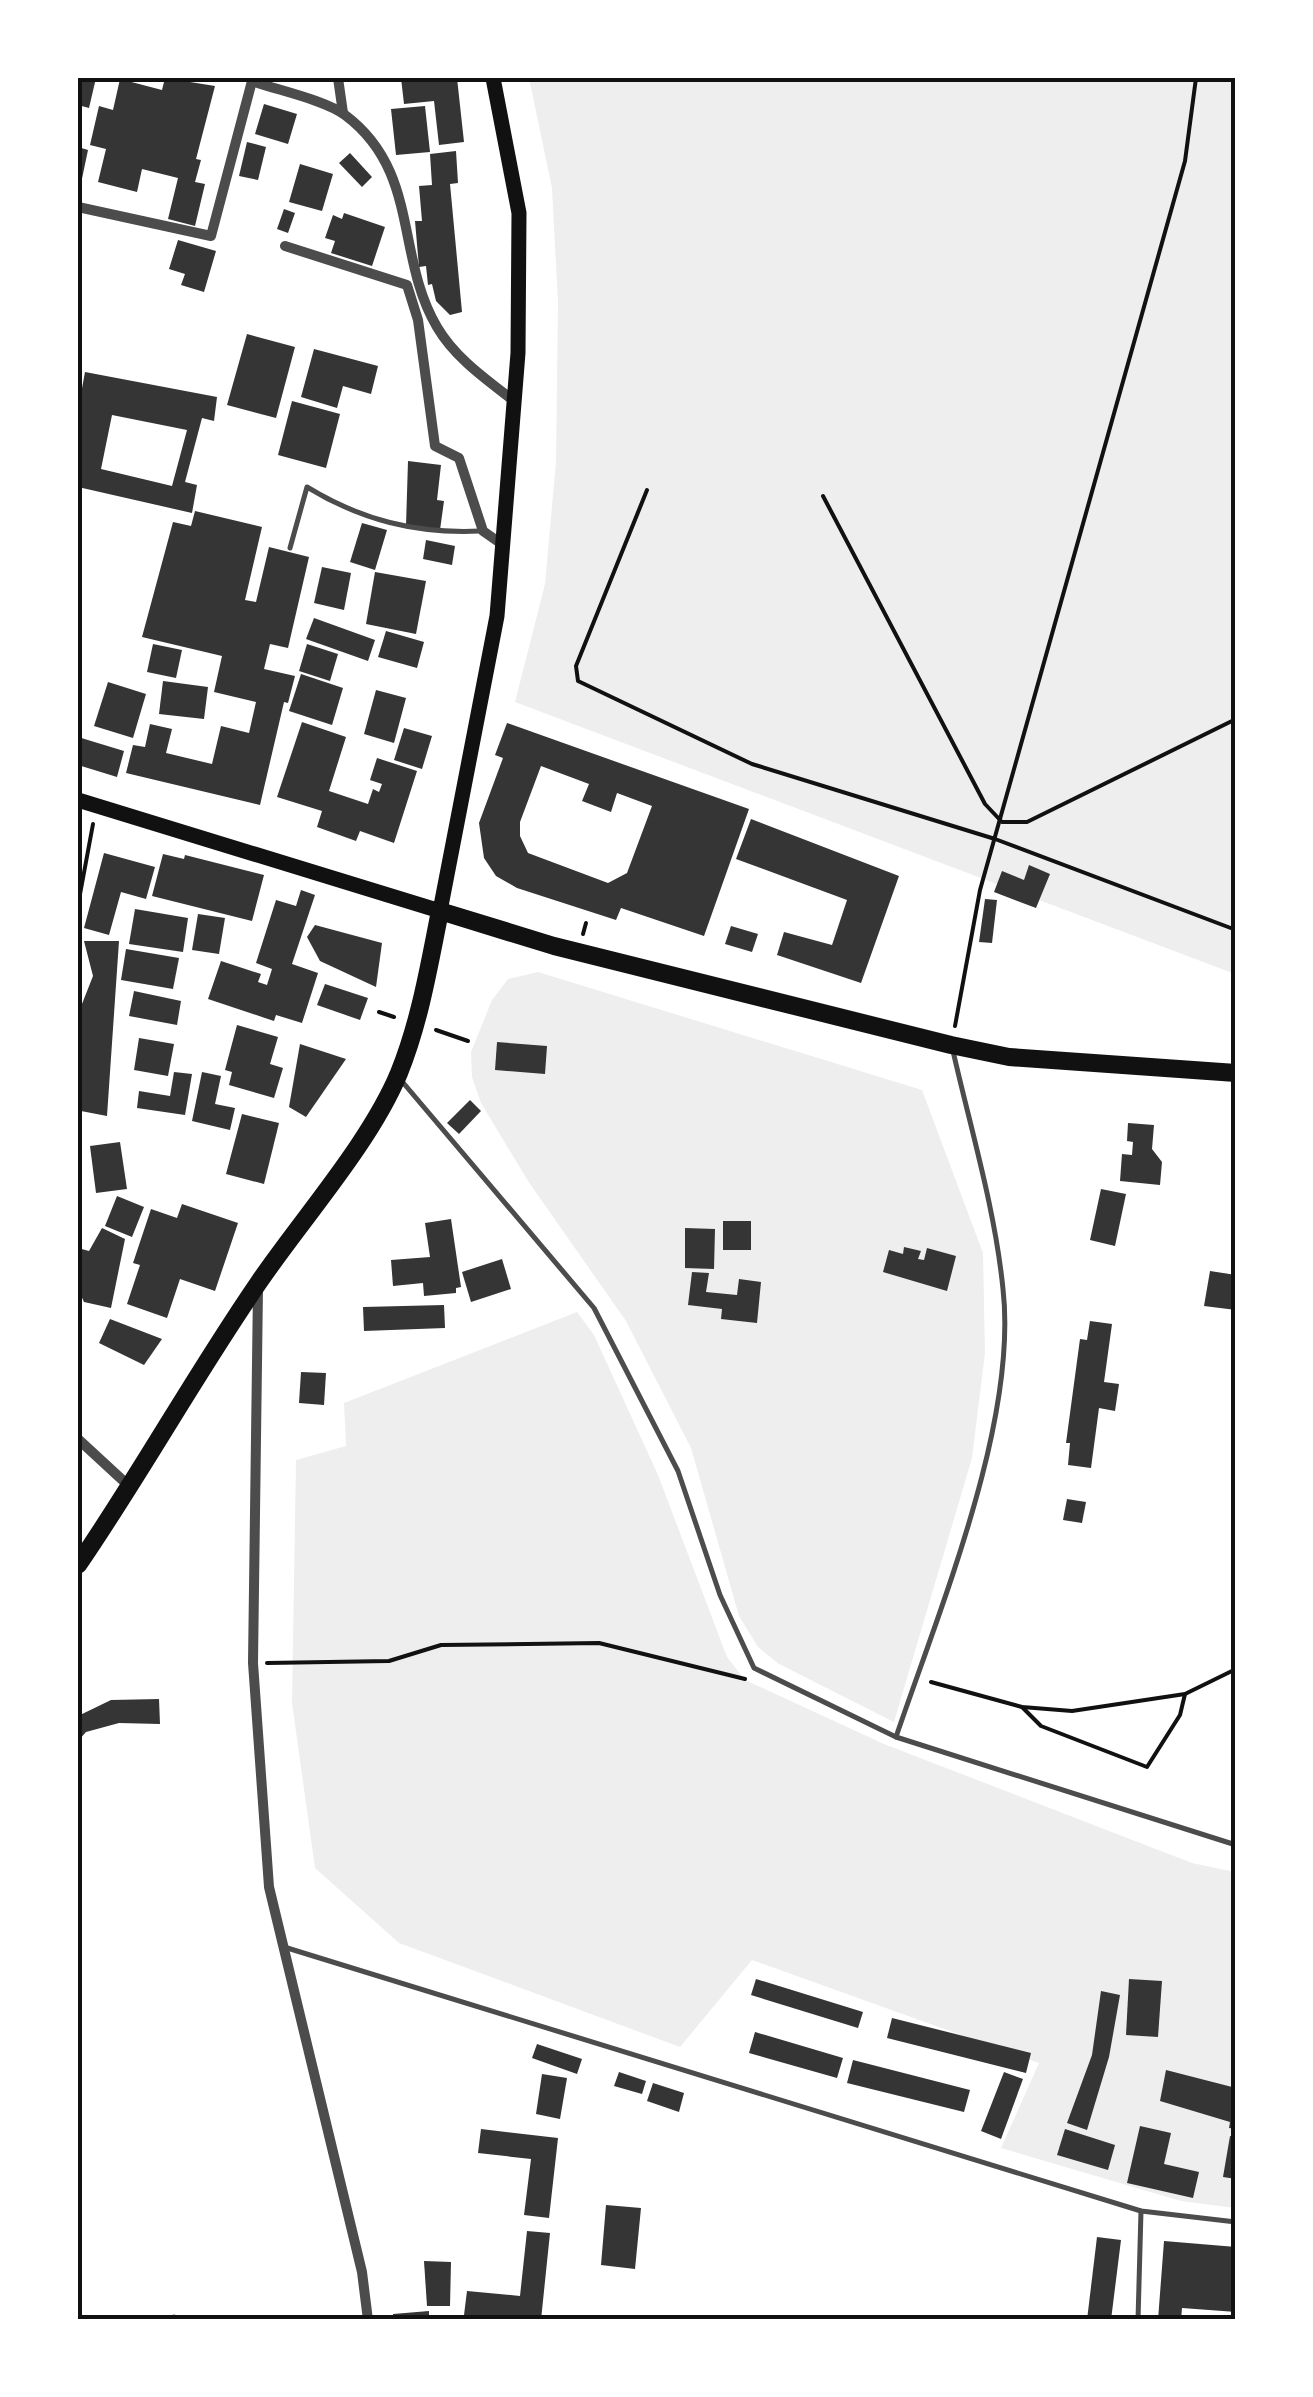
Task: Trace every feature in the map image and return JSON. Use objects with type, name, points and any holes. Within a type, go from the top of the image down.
[{"type":"highway","points":[[78,1565],[258,1284],[351,1153],[398,1076],[422,1003],[440,911],[554,946],[951,1045],[1009,1056],[1236,1073]]},
{"type":"main road","points":[[78,800],[440,911],[496,616],[514,401],[518,213],[494,78]]},
{"type":"street","points":[[338,78],[343,113]]},
{"type":"street","points":[[78,206],[212,236],[252,81],[343,113],[380,150],[403,197],[410,248],[436,326],[462,358],[514,401]]},
{"type":"street","points":[[285,246],[406,285],[418,320],[435,446],[459,458],[483,531],[503,545]]},
{"type":"street","points":[[258,1284],[252,1663],[269,1887],[362,2272],[368,2320]]},
{"type":"street","points":[[78,1439],[131,1487]]},
{"type":"lane","points":[[290,548],[307,487],[336,504],[389,524],[444,533],[483,531]]},
{"type":"lane","points":[[896,1737],[1000,1402],[1004,1292],[951,1045]]},
{"type":"lane","points":[[398,1076],[594,1308],[678,1470],[720,1595],[754,1668],[896,1737],[1236,1845]]},
{"type":"lane","points":[[281,1947],[1141,2210],[1236,2222]]},
{"type":"lane","points":[[1138,2320],[1141,2210]]},
{"type":"path","points":[[951,1045],[980,890],[1184,160],[1196,78]]},
{"type":"path","points":[[647,490],[576,666],[578,681],[752,764],[995,840],[1236,930]]},
{"type":"path","points":[[823,496],[985,804],[1002,822],[1027,822],[1236,719]]},
{"type":"path","points":[[78,905],[99,806]]},
{"type":"path","points":[[252,1663],[389,1662],[441,1646],[599,1643],[745,1680],[754,1668]]},
{"type":"path","points":[[916,1678],[1022,1707],[1072,1710],[1185,1694],[1236,1669]]},
{"type":"path","points":[[1022,1707],[1041,1726],[1147,1767],[1180,1715],[1185,1694]]},
{"type":"shaded area","points":[[529,78],[1235,78],[1235,974],[515,702],[545,584],[556,462],[558,302],[552,188]]},
{"type":"shaded area","points":[[538,972],[922,1090],[983,1253],[985,1353],[972,1458],[894,1722],[779,1664],[758,1647],[739,1616],[691,1448],[626,1321],[528,1181],[481,1103],[472,1077],[471,1052],[492,1000],[508,979]]},
{"type":"shaded area","points":[[577,1312],[594,1335],[658,1475],[727,1657],[745,1680],[884,1744],[1192,1863],[1235,1872],[1235,2208],[1181,2201],[1001,2148],[1039,2063],[752,1960],[680,2047],[399,1943],[315,1868],[292,1703],[296,1460],[346,1446],[344,1403]]},
{"type":"building","points":[[78,78],[96,78],[89,108],[78,105]]},
{"type":"building","points":[[165,78],[215,86],[196,159],[201,160],[195,182],[205,184],[195,226],[168,219],[178,178],[142,169],[137,192],[98,182],[106,149],[90,145],[99,106],[113,110],[120,79],[162,90]]},
{"type":"building","points":[[401,78],[457,78],[464,142],[439,145],[434,101],[404,104]]},
{"type":"building","points":[[264,104],[297,114],[288,144],[255,134]]},
{"type":"building","points":[[425,106],[430,152],[396,155],[391,109]]},
{"type":"building","points":[[247,142],[266,147],[258,180],[239,176]]},
{"type":"building","points":[[78,147],[88,150],[79,193],[78,193]]},
{"type":"building","points":[[456,151],[458,183],[450,184],[462,312],[450,315],[436,301],[432,284],[428,285],[426,266],[419,267],[415,221],[422,221],[419,186],[432,185],[430,154]]},
{"type":"building","points":[[350,153],[372,177],[362,187],[339,163]]},
{"type":"building","points":[[300,164],[333,174],[322,211],[289,202]]},
{"type":"building","points":[[284,209],[295,213],[288,233],[277,229]]},
{"type":"building","points":[[344,213],[385,227],[372,266],[331,253],[335,241],[325,238],[333,215],[342,219]]},
{"type":"building","points":[[178,240],[216,251],[204,292],[181,285],[185,274],[169,269]]},
{"type":"building","points":[[247,334],[295,347],[276,418],[227,405]]},
{"type":"building","points":[[314,349],[378,366],[371,394],[343,386],[337,408],[301,397]]},
{"type":"building","points":[[85,372],[217,397],[214,421],[202,418],[185,482],[197,485],[192,513],[78,487],[78,410]],"holes":[[[112,415],[187,430],[172,486],[101,469]]]},
{"type":"building","points":[[292,401],[340,414],[326,468],[278,455]]},
{"type":"building","points":[[408,461],[441,465],[437,500],[444,501],[440,530],[406,526]]},
{"type":"building","points":[[195,511],[262,527],[245,600],[256,602],[269,547],[309,557],[288,648],[270,644],[264,669],[295,676],[288,703],[284,702],[260,805],[126,773],[133,745],[145,747],[150,724],[172,729],[166,753],[212,764],[221,726],[249,733],[256,702],[214,692],[222,656],[142,637],[173,522],[191,526]]},
{"type":"building","points":[[362,523],[387,530],[375,570],[350,562]]},
{"type":"building","points":[[426,540],[455,546],[452,565],[423,559]]},
{"type":"building","points":[[322,567],[351,573],[344,610],[314,603]]},
{"type":"building","points":[[375,572],[426,581],[416,634],[366,624]]},
{"type":"building","points":[[314,618],[375,640],[368,661],[306,639]]},
{"type":"building","points":[[386,631],[424,642],[417,668],[378,657]]},
{"type":"building","points":[[153,644],[182,650],[176,678],[147,672]]},
{"type":"building","points":[[307,644],[338,654],[330,681],[299,671]]},
{"type":"building","points":[[301,674],[343,688],[332,725],[289,711]]},
{"type":"building","points":[[163,681],[208,687],[204,719],[159,714]]},
{"type":"building","points":[[108,682],[146,694],[133,738],[94,726]]},
{"type":"building","points":[[376,690],[406,698],[394,743],[364,734]]},
{"type":"building","points":[[302,722],[346,737],[329,791],[368,804],[373,789],[379,792],[382,784],[370,780],[377,758],[417,771],[394,843],[360,831],[356,841],[317,827],[322,811],[277,797]]},
{"type":"building","points":[[507,723],[749,809],[704,936],[621,908],[616,920],[517,888],[496,876],[484,858],[479,823],[503,758],[495,755]],"holes":[[[541,766],[589,784],[582,801],[611,812],[617,793],[652,806],[627,873],[608,883],[528,853],[520,836],[520,822]]]},
{"type":"building","points":[[404,728],[432,736],[422,769],[394,760]]},
{"type":"building","points":[[78,737],[124,751],[117,777],[78,765]]},
{"type":"building","points":[[751,819],[899,876],[861,983],[777,955],[784,932],[832,945],[847,900],[736,859]]},
{"type":"building","points":[[104,853],[155,867],[146,899],[121,892],[109,935],[84,928]]},
{"type":"building","points":[[163,854],[184,859],[185,855],[264,875],[252,921],[152,896]]},
{"type":"building","points":[[1029,865],[1050,874],[1036,908],[994,892],[1002,871],[1024,880]]},
{"type":"building","points":[[301,890],[315,895],[292,964],[318,973],[302,1023],[276,1015],[274,1021],[208,999],[221,961],[261,974],[258,982],[267,985],[272,969],[256,963],[276,900],[296,906]]},
{"type":"building","points":[[985,899],[997,900],[992,943],[979,942]]},
{"type":"building","points":[[135,909],[188,918],[183,952],[129,944]]},
{"type":"building","points":[[198,914],[225,918],[219,954],[192,950]]},
{"type":"building","points":[[315,925],[382,943],[376,987],[320,961],[307,937]]},
{"type":"building","points":[[731,926],[758,934],[752,952],[725,944]]},
{"type":"building","points":[[84,941],[119,941],[107,1116],[81,1111],[80,1009],[93,976]]},
{"type":"building","points":[[126,949],[179,958],[173,989],[121,980]]},
{"type":"building","points":[[325,984],[368,998],[360,1020],[317,1005]]},
{"type":"building","points":[[134,991],[181,1001],[177,1025],[129,1016]]},
{"type":"building","points":[[237,1025],[278,1037],[270,1064],[283,1068],[274,1098],[229,1085],[232,1072],[225,1070]]},
{"type":"building","points":[[139,1038],[174,1044],[168,1076],[134,1070]]},
{"type":"building","points":[[497,1042],[547,1046],[545,1074],[495,1070]]},
{"type":"building","points":[[300,1044],[346,1059],[306,1117],[289,1107]]},
{"type":"building","points":[[174,1072],[192,1074],[185,1115],[137,1108],[139,1091],[170,1096]]},
{"type":"building","points":[[202,1072],[221,1076],[215,1104],[235,1108],[230,1130],[192,1121]]},
{"type":"building","points":[[470,1100],[481,1111],[459,1134],[447,1123]]},
{"type":"building","points":[[242,1114],[279,1123],[264,1184],[226,1174]]},
{"type":"building","points":[[1128,1123],[1154,1125],[1152,1149],[1162,1162],[1160,1185],[1120,1181],[1122,1154],[1132,1155],[1133,1142],[1127,1141]]},
{"type":"building","points":[[120,1142],[127,1189],[96,1193],[90,1146]]},
{"type":"building","points":[[1101,1189],[1126,1194],[1115,1246],[1090,1240]]},
{"type":"building","points":[[117,1196],[144,1207],[132,1237],[105,1226]]},
{"type":"building","points":[[182,1204],[238,1223],[215,1291],[180,1279],[167,1318],[127,1304],[140,1265],[133,1263],[151,1209],[177,1218]]},
{"type":"building","points":[[451,1219],[461,1287],[456,1288],[456,1293],[424,1296],[423,1283],[393,1286],[391,1260],[430,1257],[425,1223]]},
{"type":"building","points":[[723,1221],[751,1221],[751,1250],[723,1250]]},
{"type":"building","points":[[102,1228],[125,1239],[111,1308],[84,1302],[78,1289],[78,1248],[89,1251]]},
{"type":"building","points":[[685,1228],[715,1229],[714,1269],[685,1268]]},
{"type":"building","points":[[904,1247],[921,1251],[918,1259],[924,1260],[927,1248],[956,1256],[947,1291],[883,1272],[889,1250],[903,1254]]},
{"type":"building","points":[[502,1259],[511,1289],[471,1302],[462,1272]]},
{"type":"building","points":[[1210,1271],[1236,1275],[1236,1310],[1204,1306]]},
{"type":"building","points":[[692,1272],[709,1273],[706,1292],[737,1295],[739,1279],[761,1282],[757,1323],[721,1319],[722,1309],[688,1305]]},
{"type":"building","points":[[444,1305],[445,1328],[364,1331],[363,1307]]},
{"type":"building","points":[[110,1319],[162,1339],[144,1365],[99,1343]]},
{"type":"building","points":[[1090,1321],[1112,1324],[1104,1382],[1119,1384],[1115,1411],[1099,1408],[1091,1468],[1068,1465],[1070,1443],[1066,1443],[1080,1339],[1087,1340]]},
{"type":"building","points":[[301,1372],[326,1373],[324,1405],[299,1403]]},
{"type":"building","points":[[1067,1499],[1086,1502],[1082,1523],[1063,1520]]},
{"type":"building","points":[[159,1699],[160,1724],[119,1723],[86,1732],[78,1741],[78,1716],[111,1700]]},
{"type":"building","points":[[756,1979],[863,2012],[858,2028],[751,1995]]},
{"type":"building","points":[[1129,1979],[1162,1981],[1158,2037],[1126,2035]]},
{"type":"building","points":[[1101,1991],[1120,1995],[1109,2057],[1087,2130],[1067,2123],[1092,2055]]},
{"type":"building","points":[[892,2018],[1031,2053],[1026,2073],[887,2038]]},
{"type":"building","points":[[755,2032],[843,2058],[837,2078],[749,2053]]},
{"type":"building","points":[[537,2044],[582,2059],[577,2074],[532,2058]]},
{"type":"building","points":[[853,2060],[970,2090],[964,2112],[847,2083]]},
{"type":"building","points":[[1166,2070],[1236,2088],[1236,2129],[1229,2128],[1230,2122],[1160,2101]]},
{"type":"building","points":[[619,2072],[646,2081],[642,2094],[614,2086]]},
{"type":"building","points":[[1004,2072],[1023,2079],[1001,2139],[981,2131]]},
{"type":"building","points":[[542,2074],[567,2078],[560,2119],[536,2114]]},
{"type":"building","points":[[653,2083],[684,2093],[679,2112],[647,2101]]},
{"type":"building","points":[[1140,2126],[1171,2133],[1164,2164],[1199,2172],[1193,2198],[1127,2183]]},
{"type":"building","points":[[481,2129],[558,2138],[549,2218],[524,2215],[531,2159],[478,2153]]},
{"type":"building","points":[[1065,2129],[1115,2145],[1108,2170],[1057,2155]]},
{"type":"building","points":[[1230,2136],[1236,2137],[1236,2179],[1223,2177]]},
{"type":"building","points":[[606,2205],[641,2208],[635,2269],[601,2265]]},
{"type":"building","points":[[527,2231],[550,2233],[541,2320],[464,2315],[467,2291],[520,2296]]},
{"type":"building","points":[[1097,2237],[1121,2240],[1111,2320],[1087,2320]]},
{"type":"building","points":[[1164,2241],[1236,2247],[1236,2312],[1182,2308],[1181,2320],[1158,2320]]},
{"type":"building","points":[[424,2261],[451,2262],[450,2306],[427,2306]]},
{"type":"building","points":[[429,2311],[429,2320],[393,2320],[393,2314]]}]
